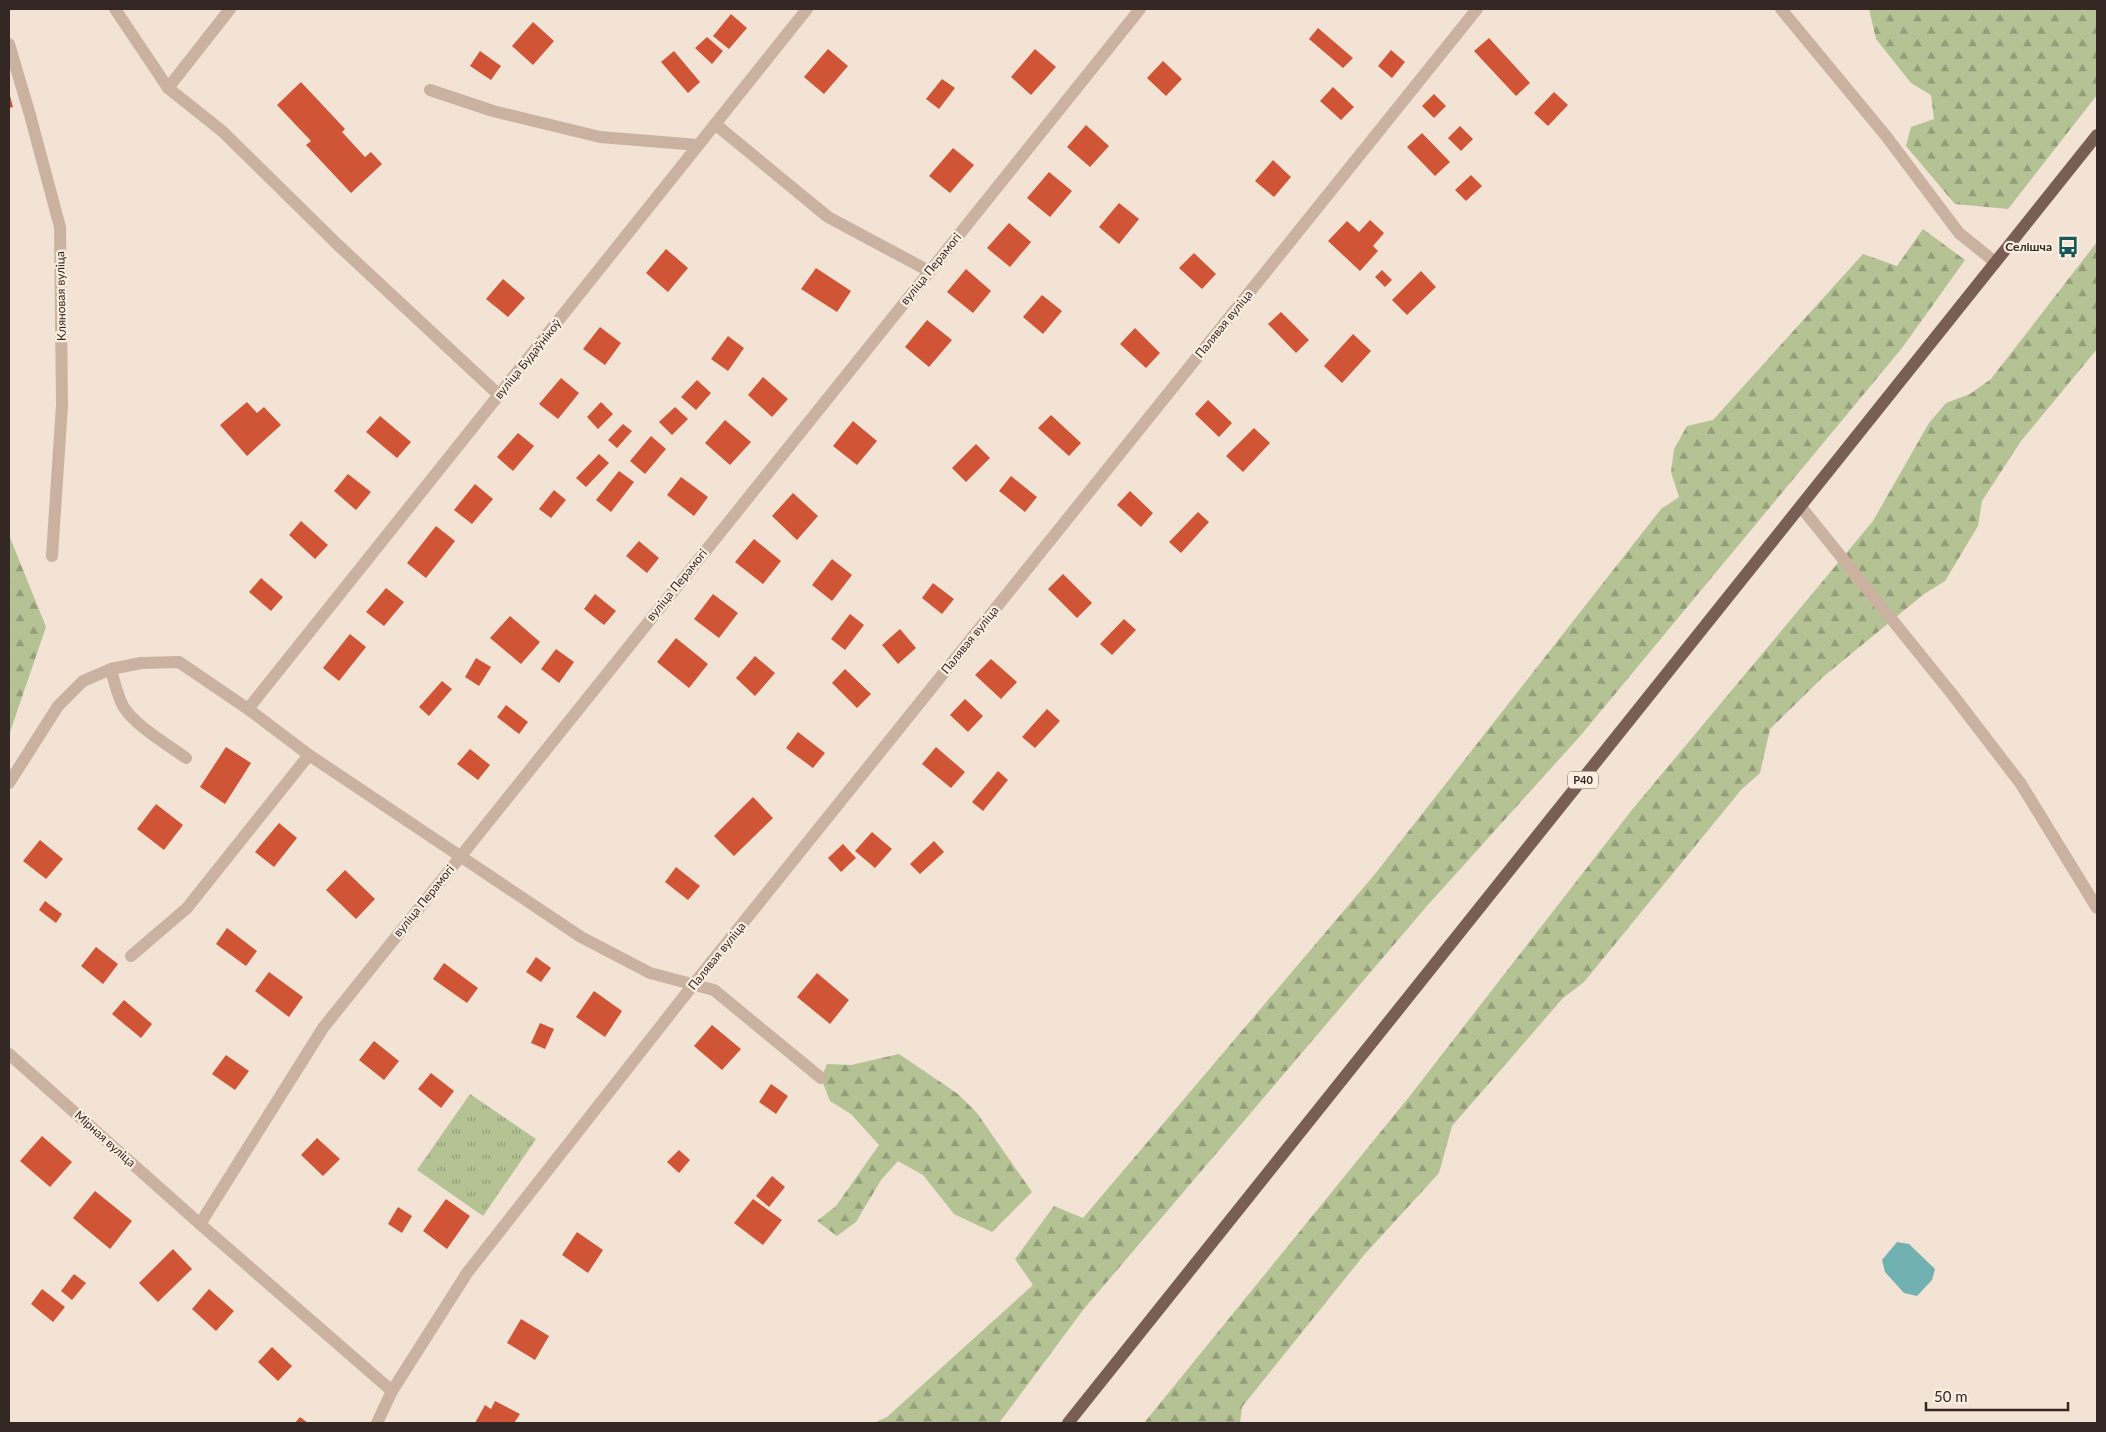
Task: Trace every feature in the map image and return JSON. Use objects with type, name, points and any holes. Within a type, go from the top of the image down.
[{"type":"main road","name":"Р40","points":[[1068,1423],[2097,135]]},
{"type":"street","points":[[114,9],[168,88],[222,130],[338,245],[499,395]]},
{"type":"street","points":[[168,88],[230,9]]},
{"type":"street","name":"вуліца Будаўнікоў","points":[[248,709],[807,9]]},
{"type":"street","name":"вуліца Перамогі","points":[[200,1224],[323,1028],[1140,9]]},
{"type":"street","name":"Палявая вуліца","points":[[376,1423],[392,1391],[467,1274],[694,985],[1477,9]]},
{"type":"street","points":[[1781,9],[1886,136],[1959,233],[1995,262]]},
{"type":"street","name":"Кляновая вуліца","points":[[9,44],[60,227],[62,406],[52,556]]},
{"type":"street","points":[[430,90],[492,111],[600,137],[698,145]]},
{"type":"street","points":[[716,124],[828,217],[929,271]]},
{"type":"street","points":[[1801,507],[1952,694],[2021,784],[2097,908]]},
{"type":"street","points":[[9,783],[58,706],[84,681],[111,669],[141,663],[179,662],[248,709],[309,755],[582,937],[650,973],[714,990],[821,1078]]},
{"type":"street","points":[[111,669],[116,692],[124,708],[136,721],[186,758]]},
{"type":"street","points":[[131,956],[187,908],[309,755]]},
{"type":"street","name":"Мірная вуліца","points":[[9,1054],[392,1391]]},
{"type":"green space","points":[[1869,9],[2097,9],[2097,95],[2008,209],[1955,204],[1906,146],[1911,127],[1934,119],[1931,95],[1911,83],[1876,39]]},
{"type":"green space","points":[[1923,229],[1965,260],[1902,348],[1581,735],[1426,907],[1083,1310],[999,1423],[874,1423],[887,1417],[1033,1285],[1015,1259],[1054,1206],[1083,1218],[1375,874],[1661,509],[1679,497],[1671,472],[1674,449],[1687,426],[1713,420],[1863,254],[1897,266]]},
{"type":"green space","points":[[2097,242],[2097,349],[2021,441],[1982,501],[1978,526],[1945,581],[1924,594],[1823,677],[1770,729],[1760,773],[1741,790],[1584,982],[1563,998],[1452,1126],[1439,1173],[1364,1255],[1242,1407],[1240,1423],[1144,1423],[1409,1097],[1631,811],[1873,521],[1929,423],[1946,403],[1970,394],[1991,379]]},
{"type":"green space","points":[[9,535],[46,627],[9,735]]},
{"type":"green space","points":[[899,1054],[958,1094],[977,1113],[1032,1192],[992,1232],[954,1214],[923,1175],[898,1161],[881,1180],[856,1222],[837,1236],[817,1221],[836,1206],[879,1145],[851,1114],[830,1101],[821,1078],[827,1064],[851,1065]]},
{"type":"green space","points":[[470,1094],[536,1139],[483,1216],[417,1170]]},
{"type":"water","points":[[1897,1242],[1909,1244],[1935,1269],[1932,1280],[1917,1296],[1904,1293],[1885,1272],[1882,1260]]},
{"type":"building","points":[[731,14],[747,28],[729,49],[713,36]]},
{"type":"building","points":[[533,22],[554,41],[533,65],[512,46]]},
{"type":"building","points":[[1318,28],[1353,58],[1343,68],[1309,39]]},
{"type":"building","points":[[707,37],[723,51],[712,64],[695,48]]},
{"type":"building","points":[[1489,38],[1530,83],[1516,96],[1474,51]]},
{"type":"building","points":[[828,49],[848,66],[824,94],[804,77]]},
{"type":"building","points":[[1035,49],[1056,67],[1031,95],[1011,77]]},
{"type":"building","points":[[1391,50],[1405,62],[1392,78],[1378,66]]},
{"type":"building","points":[[480,51],[501,66],[491,80],[470,66]]},
{"type":"building","points":[[674,51],[700,82],[688,93],[661,62]]},
{"type":"building","points":[[1163,61],[1182,79],[1166,96],[1147,78]]},
{"type":"building","points":[[942,79],[955,88],[939,109],[926,99]]},
{"type":"building","points":[[301,82],[345,129],[342,132],[365,157],[371,152],[382,164],[351,193],[306,145],[311,141],[277,105]]},
{"type":"building","points":[[1333,87],[1354,107],[1341,120],[1320,101]]},
{"type":"building","points":[[9,92],[13,107],[9,108]]},
{"type":"building","points":[[1554,92],[1568,105],[1548,126],[1534,113]]},
{"type":"building","points":[[1434,94],[1446,106],[1434,118],[1422,106]]},
{"type":"building","points":[[1086,125],[1109,146],[1090,167],[1067,147]]},
{"type":"building","points":[[1460,126],[1473,139],[1461,151],[1448,138]]},
{"type":"building","points":[[1422,133],[1450,162],[1435,176],[1407,147]]},
{"type":"building","points":[[953,148],[974,165],[950,193],[929,176]]},
{"type":"building","points":[[1273,160],[1291,177],[1274,197],[1255,181]]},
{"type":"building","points":[[1049,172],[1072,191],[1050,217],[1027,198]]},
{"type":"building","points":[[1471,175],[1482,186],[1466,201],[1455,190]]},
{"type":"building","points":[[1119,203],[1139,219],[1119,244],[1099,227]]},
{"type":"building","points":[[1370,220],[1384,233],[1373,246],[1378,251],[1360,271],[1328,241],[1347,221],[1359,232]]},
{"type":"building","points":[[1009,223],[1031,242],[1010,267],[987,248]]},
{"type":"building","points":[[666,249],[688,268],[668,292],[646,273]]},
{"type":"building","points":[[1194,253],[1216,274],[1202,289],[1179,268]]},
{"type":"building","points":[[816,268],[851,291],[837,312],[801,289]]},
{"type":"building","points":[[966,269],[991,291],[973,313],[947,292]]},
{"type":"building","points":[[1382,270],[1392,280],[1385,287],[1375,277]]},
{"type":"building","points":[[1421,271],[1436,287],[1407,315],[1392,300]]},
{"type":"building","points":[[503,279],[525,298],[508,317],[486,299]]},
{"type":"building","points":[[1042,295],[1062,311],[1043,334],[1023,317]]},
{"type":"building","points":[[1281,312],[1309,340],[1296,353],[1268,324]]},
{"type":"building","points":[[927,320],[952,340],[929,367],[905,347]]},
{"type":"building","points":[[600,327],[621,343],[605,365],[583,349]]},
{"type":"building","points":[[1135,328],[1160,353],[1146,368],[1120,344]]},
{"type":"building","points":[[1353,334],[1371,351],[1342,383],[1324,366]]},
{"type":"building","points":[[728,336],[744,348],[728,371],[711,359]]},
{"type":"building","points":[[763,377],[788,399],[772,417],[748,395]]},
{"type":"building","points":[[561,378],[579,393],[558,419],[539,404]]},
{"type":"building","points":[[697,380],[711,393],[696,410],[681,397]]},
{"type":"building","points":[[1208,400],[1232,423],[1219,437],[1195,414]]},
{"type":"building","points":[[247,402],[257,413],[264,407],[281,425],[247,456],[220,425]]},
{"type":"building","points":[[601,402],[613,414],[598,429],[587,417]]},
{"type":"building","points":[[675,407],[688,419],[672,435],[659,422]]},
{"type":"building","points":[[1051,415],[1081,443],[1069,456],[1038,428]]},
{"type":"building","points":[[380,416],[411,442],[397,458],[366,432]]},
{"type":"building","points":[[725,420],[751,442],[730,465],[705,443]]},
{"type":"building","points":[[853,421],[877,441],[857,465],[833,446]]},
{"type":"building","points":[[623,424],[632,431],[617,448],[608,440]]},
{"type":"building","points":[[1254,428],[1270,443],[1243,472],[1226,456]]},
{"type":"building","points":[[518,433],[534,446],[513,471],[497,457]]},
{"type":"building","points":[[651,436],[666,449],[645,474],[630,461]]},
{"type":"building","points":[[976,444],[990,458],[966,482],[952,468]]},
{"type":"building","points":[[599,454],[609,463],[586,487],[576,478]]},
{"type":"building","points":[[619,471],[634,482],[611,512],[596,500]]},
{"type":"building","points":[[348,474],[371,492],[356,510],[334,491]]},
{"type":"building","points":[[1011,476],[1037,497],[1025,512],[999,491]]},
{"type":"building","points":[[681,477],[708,497],[694,516],[667,495]]},
{"type":"building","points":[[475,484],[493,499],[472,524],[454,510]]},
{"type":"building","points":[[554,490],[566,500],[551,518],[539,509]]},
{"type":"building","points":[[1130,491],[1153,513],[1141,527],[1117,505]]},
{"type":"building","points":[[793,493],[818,516],[797,540],[772,516]]},
{"type":"building","points":[[1198,512],[1209,522],[1181,553],[1169,542]]},
{"type":"building","points":[[301,521],[328,545],[315,559],[289,535]]},
{"type":"building","points":[[436,526],[455,541],[426,578],[407,563]]},
{"type":"building","points":[[754,539],[781,561],[763,584],[735,562]]},
{"type":"building","points":[[639,541],[659,558],[647,573],[626,556]]},
{"type":"building","points":[[832,559],[852,575],[832,601],[812,585]]},
{"type":"building","points":[[1063,574],[1092,603],[1077,618],[1048,589]]},
{"type":"building","points":[[261,578],[283,597],[271,611],[249,592]]},
{"type":"building","points":[[933,583],[954,599],[942,614],[922,598]]},
{"type":"building","points":[[386,588],[404,602],[384,626],[366,612]]},
{"type":"building","points":[[595,594],[616,611],[604,625],[584,609]]},
{"type":"building","points":[[713,594],[738,613],[719,638],[694,619]]},
{"type":"building","points":[[850,614],[864,625],[845,650],[831,639]]},
{"type":"building","points":[[510,616],[540,642],[521,664],[490,638]]},
{"type":"building","points":[[1124,619],[1136,630],[1112,655],[1100,644]]},
{"type":"building","points":[[900,629],[916,648],[898,664],[882,645]]},
{"type":"building","points":[[350,634],[366,647],[339,681],[323,668]]},
{"type":"building","points":[[676,638],[708,664],[689,688],[657,662]]},
{"type":"building","points":[[556,649],[574,662],[559,683],[541,669]]},
{"type":"building","points":[[755,656],[775,673],[755,696],[736,678]]},
{"type":"building","points":[[476,658],[491,667],[479,686],[465,677]]},
{"type":"building","points":[[991,659],[1017,682],[1001,699],[975,675]]},
{"type":"building","points":[[845,669],[871,694],[857,708],[832,683]]},
{"type":"building","points":[[442,681],[452,689],[429,716],[419,707]]},
{"type":"building","points":[[965,699],[983,716],[968,732],[950,715]]},
{"type":"building","points":[[506,705],[528,722],[519,734],[497,717]]},
{"type":"building","points":[[1047,709],[1060,721],[1035,748],[1022,737]]},
{"type":"building","points":[[798,732],[825,753],[813,768],[786,748]]},
{"type":"building","points":[[226,747],[251,763],[225,804],[200,787]]},
{"type":"building","points":[[936,747],[965,772],[951,788],[922,764]]},
{"type":"building","points":[[470,749],[490,765],[478,780],[457,764]]},
{"type":"building","points":[[998,771],[1008,780],[983,811],[972,802]]},
{"type":"building","points":[[753,797],[773,818],[734,856],[714,836]]},
{"type":"building","points":[[156,804],[183,825],[164,850],[137,829]]},
{"type":"building","points":[[279,823],[297,838],[274,867],[255,852]]},
{"type":"building","points":[[872,832],[892,849],[875,868],[855,851]]},
{"type":"building","points":[[40,840],[63,859],[46,879],[23,861]]},
{"type":"building","points":[[934,841],[944,852],[920,874],[910,864]]},
{"type":"building","points":[[843,844],[856,858],[841,872],[828,858]]},
{"type":"building","points":[[676,867],[700,886],[688,900],[665,882]]},
{"type":"building","points":[[345,870],[375,899],[356,919],[326,890]]},
{"type":"building","points":[[45,901],[62,914],[56,923],[39,910]]},
{"type":"building","points":[[227,928],[257,951],[246,966],[216,944]]},
{"type":"building","points":[[96,947],[118,964],[103,984],[81,966]]},
{"type":"building","points":[[536,957],[551,968],[541,982],[526,972]]},
{"type":"building","points":[[444,963],[478,988],[467,1003],[433,979]]},
{"type":"building","points":[[269,972],[303,997],[289,1017],[255,991]]},
{"type":"building","points":[[817,973],[849,1000],[830,1024],[797,997]]},
{"type":"building","points":[[594,991],[622,1011],[605,1037],[576,1017]]},
{"type":"building","points":[[124,1000],[152,1024],[141,1038],[112,1014]]},
{"type":"building","points":[[540,1023],[554,1029],[545,1049],[531,1043]]},
{"type":"building","points":[[712,1025],[741,1049],[722,1070],[694,1046]]},
{"type":"building","points":[[374,1041],[399,1061],[384,1080],[359,1060]]},
{"type":"building","points":[[226,1055],[249,1071],[235,1090],[212,1074]]},
{"type":"building","points":[[431,1073],[454,1091],[441,1108],[418,1089]]},
{"type":"building","points":[[771,1084],[788,1096],[776,1114],[759,1102]]},
{"type":"building","points":[[42,1136],[72,1162],[50,1187],[20,1161]]},
{"type":"building","points":[[317,1138],[340,1159],[323,1176],[301,1155]]},
{"type":"building","points":[[679,1150],[690,1160],[679,1173],[667,1162]]},
{"type":"building","points":[[772,1176],[785,1187],[769,1207],[756,1196]]},
{"type":"building","points":[[95,1191],[132,1221],[110,1249],[73,1218]]},
{"type":"building","points":[[446,1199],[470,1216],[447,1249],[423,1231]]},
{"type":"building","points":[[753,1199],[782,1220],[763,1245],[734,1223]]},
{"type":"building","points":[[398,1207],[412,1216],[402,1233],[388,1224]]},
{"type":"building","points":[[577,1232],[603,1250],[588,1273],[562,1255]]},
{"type":"building","points":[[173,1249],[192,1269],[158,1302],[139,1283]]},
{"type":"building","points":[[74,1274],[86,1283],[72,1300],[61,1291]]},
{"type":"building","points":[[42,1289],[65,1307],[53,1322],[31,1304]]},
{"type":"building","points":[[209,1289],[234,1311],[216,1331],[192,1309]]},
{"type":"building","points":[[521,1319],[549,1336],[535,1360],[507,1343]]},
{"type":"building","points":[[272,1347],[292,1366],[278,1381],[258,1362]]},
{"type":"building","points":[[495,1401],[520,1414],[514,1423],[475,1423],[485,1405],[491,1409]]},
{"type":"building","points":[[300,1417],[308,1423],[295,1423]]},
{"type":"place","name":"Селішча","points":[[2068,247]]}]
